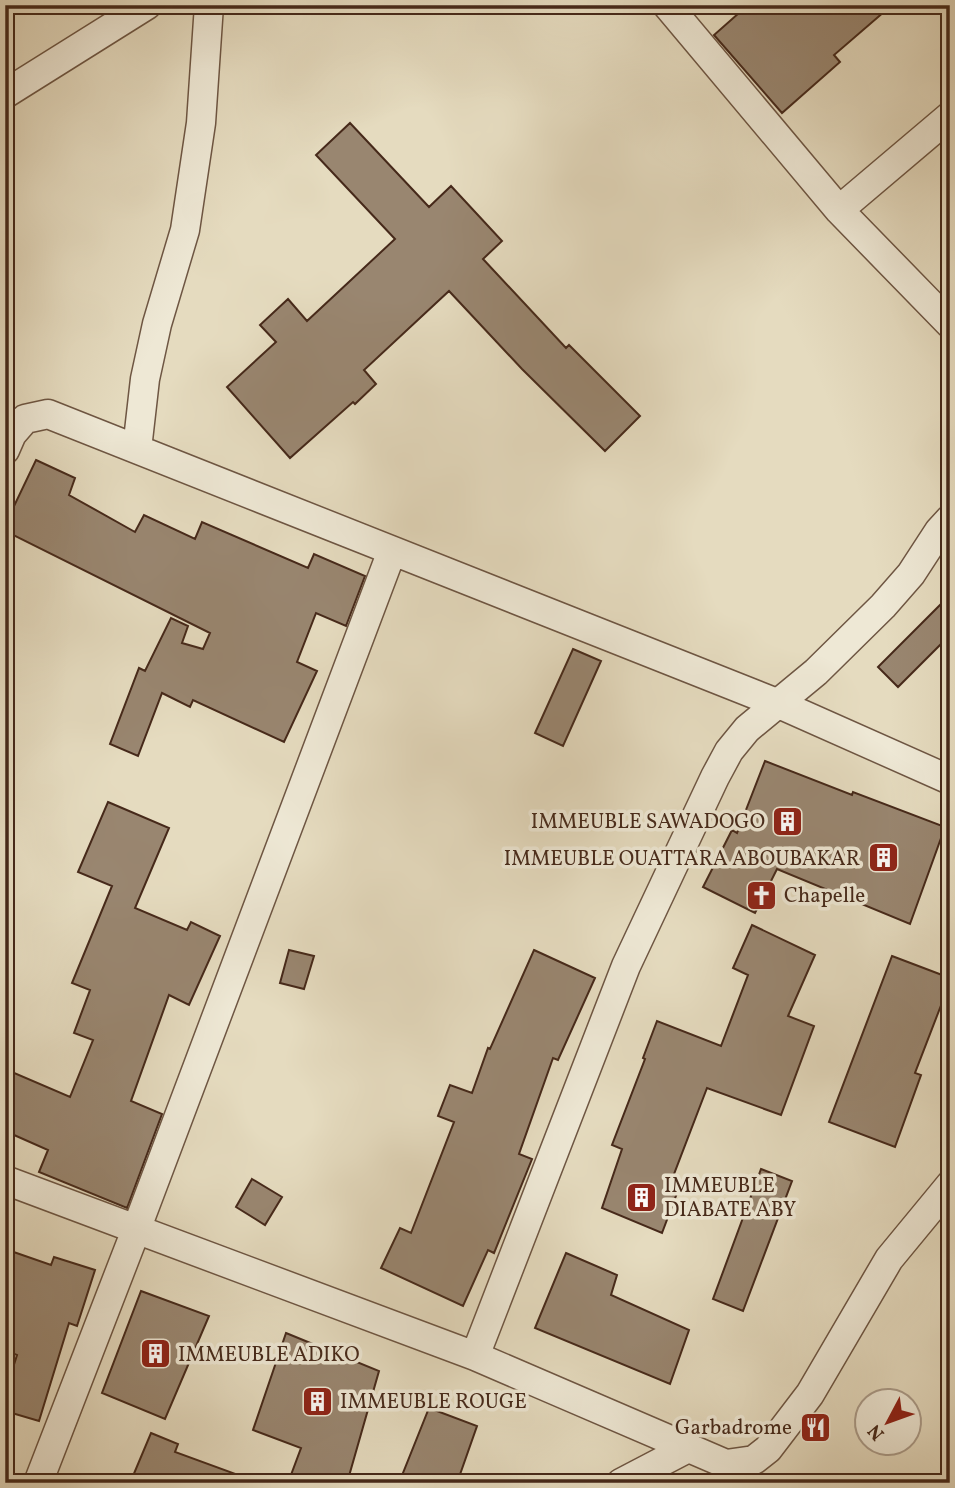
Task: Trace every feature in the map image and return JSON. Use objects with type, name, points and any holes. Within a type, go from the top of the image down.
[{"type":"street","points":[[5,94],[146,5]]},
{"type":"street","points":[[137,449],[145,379],[157,324],[185,230],[201,123],[209,5]]},
{"type":"street","points":[[668,6],[839,210],[950,324]]},
{"type":"street","points":[[839,210],[950,116]]},
{"type":"street","points":[[5,450],[12,434],[25,419],[48,414],[779,705],[950,780]]},
{"type":"street","points":[[475,1356],[626,966],[729,751],[747,729],[816,672],[883,606],[911,574],[950,519]]},
{"type":"street","points":[[38,1483],[392,551]]},
{"type":"street","points":[[5,1180],[475,1356],[726,1464],[757,1471],[768,1449],[810,1394],[889,1259],[950,1185]]},
{"type":"street","points":[[621,1483],[688,1448]]},
{"type":"building","points":[[748,5],[892,5],[834,55],[840,62],[782,113],[714,35]]},
{"type":"building","points":[[350,123],[429,207],[451,186],[502,241],[483,259],[566,348],[569,345],[640,416],[605,451],[522,369],[449,291],[364,370],[376,384],[290,458],[227,387],[276,342],[260,325],[288,299],[307,321],[395,239],[316,155]]},
{"type":"building","points":[[36,460],[75,478],[69,495],[135,532],[144,515],[195,539],[202,522],[308,568],[314,554],[365,576],[346,626],[316,613],[297,662],[317,671],[284,742],[193,700],[190,707],[162,693],[138,756],[110,744],[139,668],[145,671],[171,618],[188,626],[182,643],[203,649],[210,633],[5,531],[5,525]]},
{"type":"building","points":[[950,595],[950,635],[898,687],[878,667]]},
{"type":"building","points":[[573,649],[601,661],[563,746],[535,733]]},
{"type":"building","points":[[765,761],[945,827],[910,924],[777,869],[755,913],[703,887],[732,830],[737,833]]},
{"type":"building","points":[[108,802],[169,828],[135,908],[187,930],[191,922],[220,936],[189,1005],[169,995],[131,1101],[162,1114],[127,1208],[39,1172],[48,1150],[5,1131],[5,1069],[70,1097],[93,1040],[74,1033],[90,990],[72,983],[112,886],[78,872]]},
{"type":"building","points":[[752,925],[815,955],[788,1016],[814,1026],[781,1115],[707,1088],[671,1182],[680,1185],[662,1233],[602,1208],[622,1149],[612,1145],[657,1021],[721,1046],[748,975],[733,968]]},
{"type":"building","points":[[289,950],[314,956],[304,989],[280,983]]},
{"type":"building","points":[[534,950],[595,978],[558,1060],[553,1058],[519,1154],[532,1159],[494,1253],[488,1250],[463,1306],[381,1268],[400,1228],[411,1233],[454,1122],[438,1116],[450,1085],[472,1093],[488,1048],[490,1049]]},
{"type":"building","points":[[892,956],[950,978],[915,1073],[921,1075],[895,1147],[829,1122]]},
{"type":"building","points":[[761,1169],[792,1181],[743,1311],[713,1299]]},
{"type":"building","points":[[252,1179],[282,1197],[265,1225],[236,1207]]},
{"type":"building","points":[[5,1249],[51,1265],[54,1257],[95,1270],[77,1326],[69,1323],[39,1421],[5,1411],[5,1393],[17,1355],[5,1350]]},
{"type":"building","points":[[566,1253],[617,1275],[611,1295],[689,1330],[670,1384],[535,1328]]},
{"type":"building","name":"IMMEUBLE ADIKO","points":[[141,1291],[209,1316],[165,1419],[102,1393]]},
{"type":"building","name":"IMMEUBLE ROUGE","points":[[286,1333],[379,1371],[347,1483],[288,1483],[301,1448],[253,1430]]},
{"type":"building","points":[[429,1408],[477,1426],[457,1483],[399,1483]]},
{"type":"building","points":[[151,1433],[178,1444],[175,1452],[252,1480],[251,1483],[130,1483]]},
{"type":"place","name":"IMMEUBLE SAWADOGO","points":[[788,821]]},
{"type":"place","name":"IMMEUBLE OUATTARA ABOUBAKAR","points":[[883,858]]},
{"type":"place","name":"Chapelle","points":[[761,895]]},
{"type":"place","name":"IMMEUBLE DIABATE ABY","points":[[641,1197]]},
{"type":"place","name":"IMMEUBLE ADIKO","points":[[155,1354]]},
{"type":"place","name":"IMMEUBLE ROUGE","points":[[317,1401]]},
{"type":"place","name":"Garbadrome","points":[[815,1427]]}]
